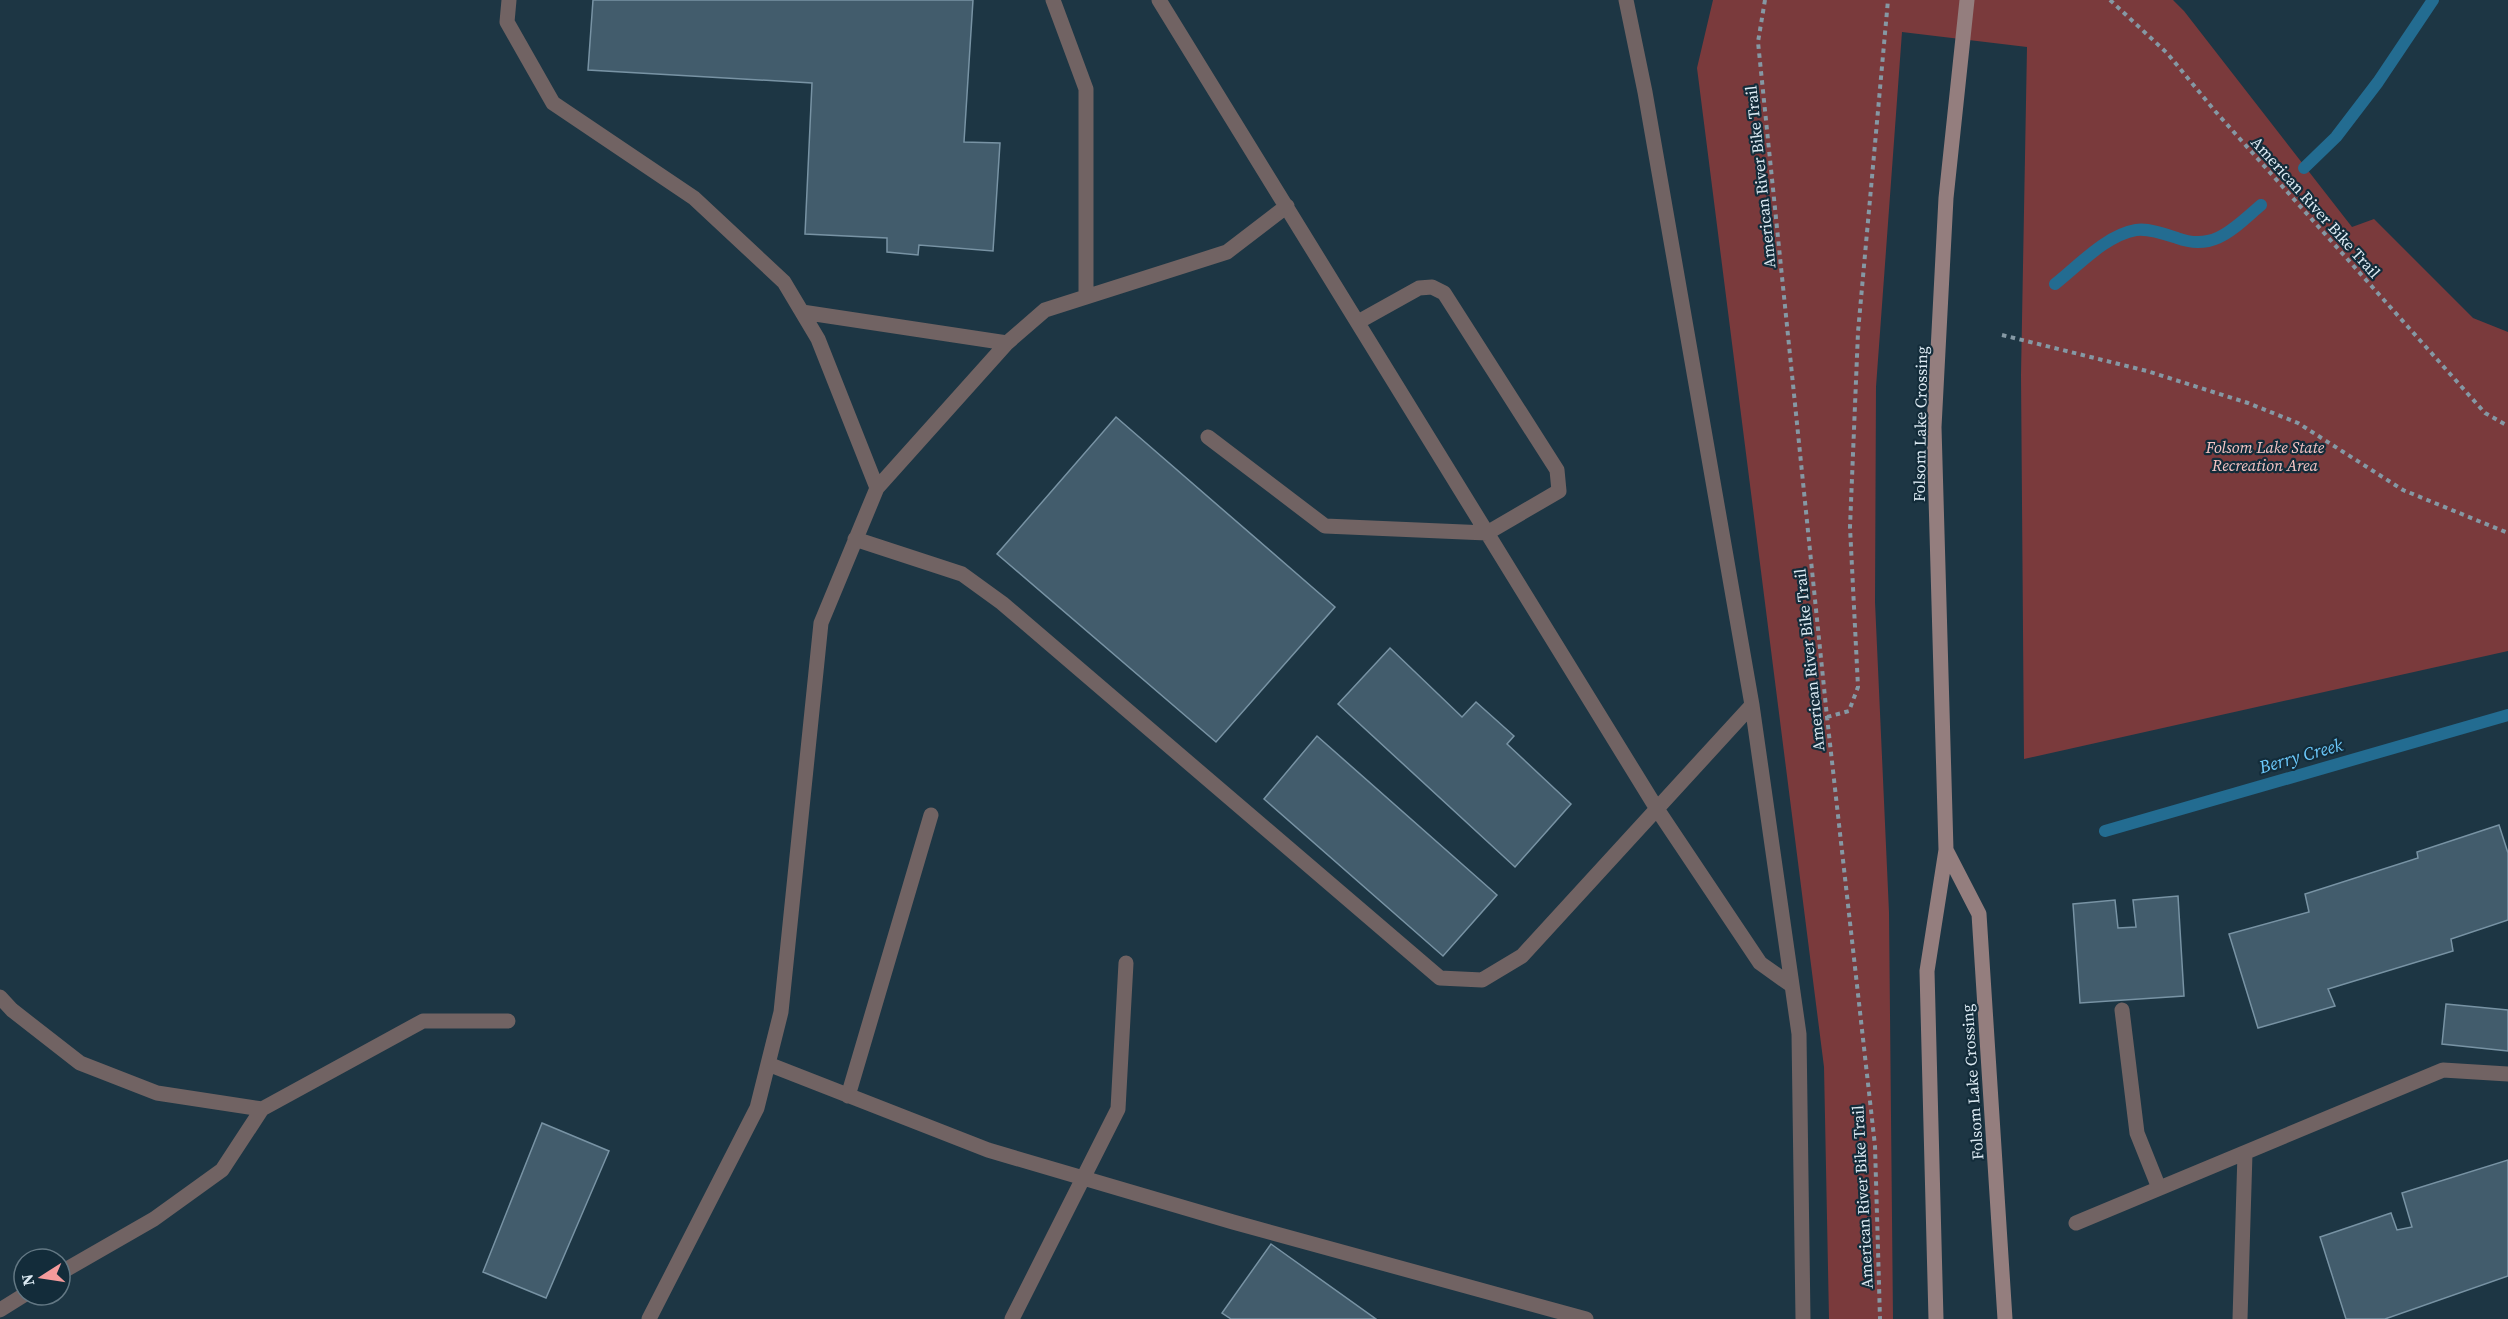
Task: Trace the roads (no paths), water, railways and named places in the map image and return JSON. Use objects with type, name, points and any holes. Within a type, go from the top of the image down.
[{"type":"main road","name":"Folsom Lake Crossing","points":[[1936,1319],[1927,970],[1946,850],[1934,427],[1946,198],[1967,0]]},
{"type":"main road","name":"Folsom Lake Crossing","points":[[1946,850],[1979,914],[2005,1319]]},
{"type":"lane","points":[[509,0],[507,22],[553,103],[693,198],[784,282],[818,339],[878,488]]},
{"type":"lane","points":[[1053,0],[1086,89],[1086,296]]},
{"type":"lane","points":[[1159,0],[1657,809],[1760,963],[1791,985]]},
{"type":"lane","points":[[1626,0],[1645,92],[1752,705],[1800,1046],[1803,1319]]},
{"type":"lane","points":[[649,1319],[757,1108],[780,1012],[821,623],[878,488],[1007,343],[1045,310],[1227,252],[1287,206]]},
{"type":"lane","points":[[1208,437],[1325,526],[1487,533],[1559,491],[1557,470],[1444,293],[1432,287],[1419,288],[1358,322]]},
{"type":"lane","points":[[802,312],[1007,343]]},
{"type":"lane","points":[[855,539],[962,574],[1002,603],[1440,978],[1482,980],[1522,956],[1752,705]]},
{"type":"lane","points":[[848,1096],[931,815]]},
{"type":"lane","points":[[1012,1319],[1118,1109],[1126,963]]},
{"type":"lane","points":[[0,997],[12,1010],[80,1063],[158,1093],[262,1109]]},
{"type":"lane","points":[[2122,1010],[2137,1133],[2159,1188]]},
{"type":"lane","points":[[72,1266],[154,1219],[222,1170],[262,1109],[423,1021],[508,1021]]},
{"type":"lane","points":[[768,1064],[988,1150],[1586,1319]]},
{"type":"lane","points":[[2076,1223],[2443,1070],[2508,1074]]},
{"type":"lane","points":[[2240,1319],[2245,1153]]},
{"type":"waterway","points":[[2304,168],[2336,137],[2378,82],[2433,0]]},
{"type":"waterway","points":[[2055,284],[2103,245],[2125,233],[2146,230],[2190,242],[2213,240],[2232,229],[2261,205]]},
{"type":"waterway","name":"Berry Creek","points":[[2105,831],[2508,715]]},
{"type":"park label","name":"Folsom Lake State Recreation Area","points":[[2265,456]]}]
